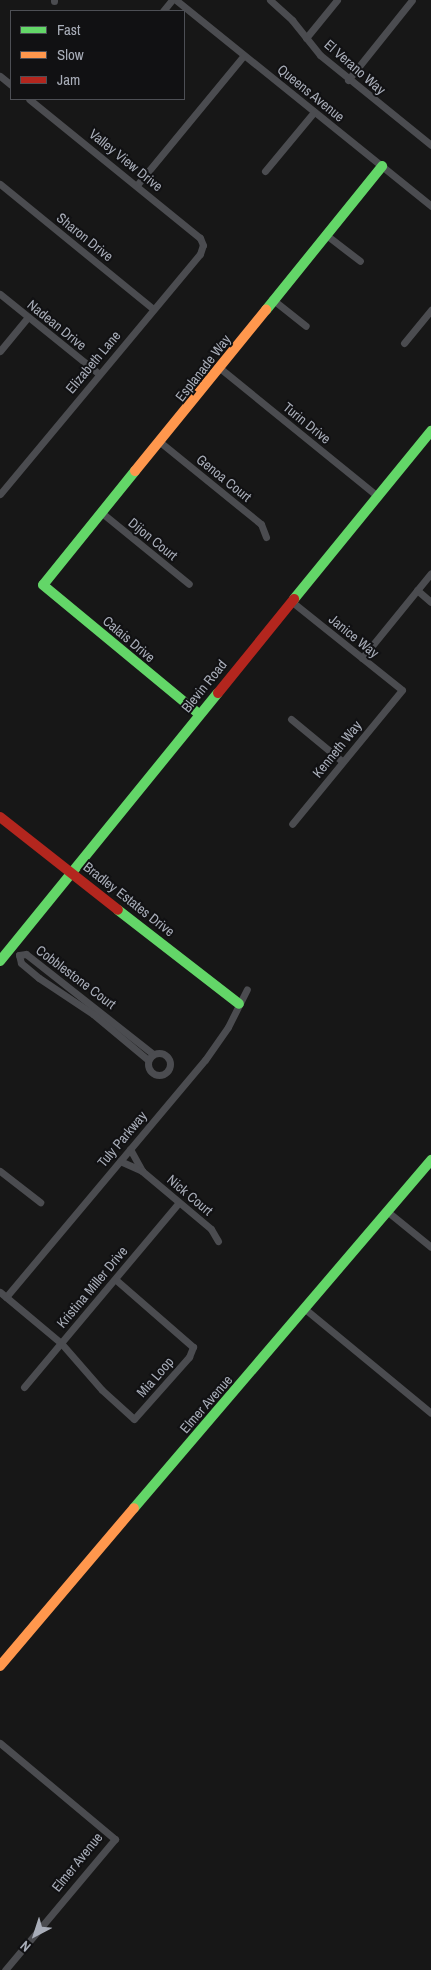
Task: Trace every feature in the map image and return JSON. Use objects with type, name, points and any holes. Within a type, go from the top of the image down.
[{"type":"street","points":[[164,10],[172,0]]},
{"type":"street","name":"Queens Avenue","points":[[176,0],[431,206]]},
{"type":"street","name":"El Verano Way","points":[[270,0],[292,20],[306,38],[348,80],[431,146]]},
{"type":"street","points":[[306,38],[337,0]]},
{"type":"street","points":[[348,80],[412,0]]},
{"type":"street","points":[[137,185],[244,55]]},
{"type":"street","points":[[0,76],[10,84]]},
{"type":"street","name":"Valley View Drive","points":[[30,100],[200,238],[202,245]]},
{"type":"street","points":[[265,171],[314,112]]},
{"type":"street","name":"Esplanade Way","points":[[43,585],[221,369],[272,299],[382,166]]},
{"type":"street","name":"Sharon Drive","points":[[0,184],[153,308]]},
{"type":"street","points":[[325,234],[360,261]]},
{"type":"street","name":"Elizabeth Lane","points":[[0,494],[153,308],[200,254],[202,245]]},
{"type":"street","name":"Nadean Drive","points":[[0,294],[99,374]]},
{"type":"street","points":[[272,299],[306,326]]},
{"type":"street","points":[[404,343],[431,310]]},
{"type":"street","points":[[0,351],[28,317]]},
{"type":"street","name":"Turin Drive","points":[[221,369],[377,496]]},
{"type":"street","name":"Blevin Road","points":[[0,961],[15,951],[73,873],[199,714],[431,431]]},
{"type":"street","name":"Genoa Court","points":[[160,442],[261,524],[266,537]]},
{"type":"street","name":"Dijon Court","points":[[102,513],[189,584]]},
{"type":"street","points":[[362,658],[431,573]]},
{"type":"street","name":"Calais Drive","points":[[43,585],[199,714]]},
{"type":"street","points":[[417,590],[431,602]]},
{"type":"street","name":"Janice Way","points":[[291,601],[402,690]]},
{"type":"street","name":"Kenneth Way","points":[[292,824],[402,690]]},
{"type":"street","points":[[291,719],[343,762]]},
{"type":"street","name":"Bradley Estates Drive","points":[[0,817],[239,1004]]},
{"type":"street","name":"Cobblestone Court","points":[[15,951],[26,954],[53,978],[106,1014],[150,1057],[48,985],[21,963],[15,951]]},
{"type":"street","points":[[48,985],[53,978]]},
{"type":"street","name":"Tuly Parkway","points":[[3,1294],[120,1161],[219,1041],[247,989]]},
{"type":"street","points":[[100,1020],[106,1014]]},
{"type":"street","name":"Nick Court","points":[[130,1149],[142,1171]]},
{"type":"street","name":"Elmer Avenue","points":[[0,1666],[431,1160]]},
{"type":"street","name":"Nick Court","points":[[120,1161],[142,1171],[180,1202],[211,1229],[218,1241]]},
{"type":"street","points":[[0,1171],[40,1202]]},
{"type":"street","name":"Kristina Miller Drive","points":[[24,1387],[180,1202]]},
{"type":"street","points":[[388,1212],[431,1248]]},
{"type":"street","name":"Mia Loop","points":[[61,1343],[102,1390],[134,1418],[189,1357],[193,1347],[189,1342],[115,1279]]},
{"type":"street","points":[[3,1294],[61,1343]]},
{"type":"street","points":[[305,1309],[431,1413]]},
{"type":"street","name":"Elmer Avenue","points":[[0,1743],[115,1840],[5,1970]]},
{"type":"traffic: fast","points":[[266,310],[382,166]]},
{"type":"traffic: fast","points":[[294,599],[431,431]]},
{"type":"traffic: fast","points":[[135,471],[43,585],[199,714]]},
{"type":"traffic: fast","points":[[0,961],[218,693]]},
{"type":"traffic: fast","points":[[118,910],[239,1004]]},
{"type":"traffic: fast","points":[[134,1508],[431,1160]]},
{"type":"traffic: slow","points":[[135,471],[266,310]]},
{"type":"traffic: slow","points":[[0,1666],[134,1508]]},
{"type":"traffic: jam","points":[[218,693],[294,599]]},
{"type":"traffic: jam","points":[[0,817],[118,910]]}]
